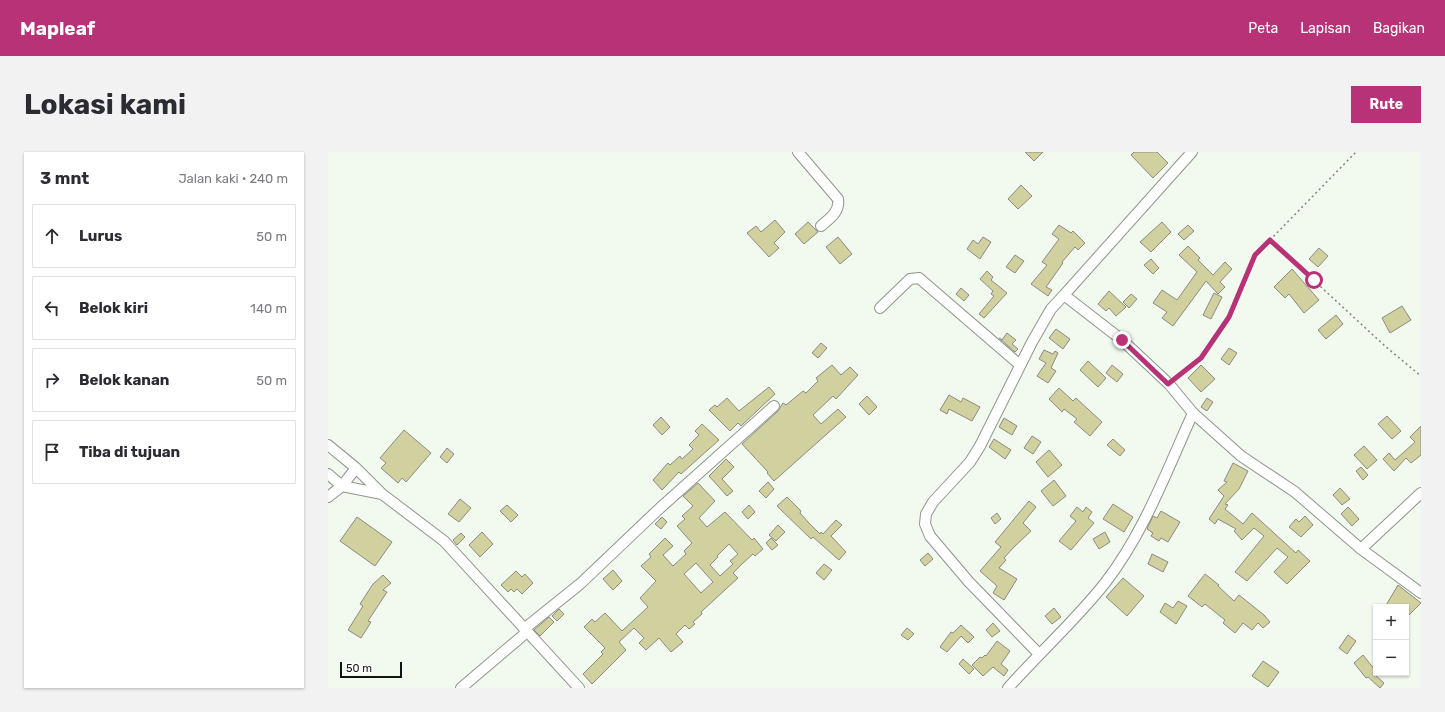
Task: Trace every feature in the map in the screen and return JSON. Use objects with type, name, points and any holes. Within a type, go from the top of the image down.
[{"type":"street","points":[[798,152],[838,198],[839,205],[835,213],[821,226]]},
{"type":"street","points":[[1039,654],[970,582],[930,536],[925,524],[926,514],[933,502],[970,462],[980,446],[1020,365],[1051,309],[1192,152]]},
{"type":"street","points":[[880,308],[910,279],[919,278],[1020,365]]},
{"type":"street","points":[[1064,295],[1122,340],[1168,384],[1193,413],[1241,456],[1296,492],[1361,549],[1421,593]]},
{"type":"street","points":[[461,688],[580,584],[660,508],[774,406]]},
{"type":"street","points":[[1008,688],[1087,605],[1122,558],[1143,521],[1193,413]]},
{"type":"street","points":[[328,445],[356,468],[382,494],[444,541],[579,688]]},
{"type":"street","points":[[328,497],[342,486],[356,468]]},
{"type":"street","points":[[328,474],[342,486],[382,494]]},
{"type":"street","points":[[1361,549],[1421,493]]},
{"type":"path","points":[[1168,384],[1201,358],[1229,317],[1255,255],[1356,152]]},
{"type":"path","points":[[1270,240],[1386,347],[1421,376]]},
{"type":"building","points":[[1025,152],[1043,152],[1034,161]]},
{"type":"building","points":[[1134,152],[1157,152],[1168,163],[1153,178],[1131,155]]},
{"type":"building","points":[[1021,185],[1032,196],[1018,209],[1008,199]]},
{"type":"building","points":[[775,220],[785,232],[774,243],[779,248],[769,257],[747,233],[756,226],[761,232]]},
{"type":"building","points":[[808,222],[818,232],[804,244],[795,234]]},
{"type":"building","points":[[1162,222],[1171,232],[1151,252],[1140,242]]},
{"type":"building","points":[[1059,225],[1071,233],[1073,231],[1085,243],[1078,250],[1075,247],[1062,262],[1063,263],[1046,287],[1052,290],[1048,296],[1031,284],[1047,265],[1042,262],[1059,239],[1052,234]]},
{"type":"building","points":[[1188,225],[1194,231],[1184,240],[1178,234]]},
{"type":"building","points":[[838,237],[852,254],[840,264],[826,247]]},
{"type":"building","points":[[983,237],[991,242],[980,259],[967,249],[973,240],[978,244]]},
{"type":"building","points":[[1188,246],[1200,258],[1198,260],[1213,275],[1225,262],[1232,269],[1220,282],[1225,287],[1218,294],[1206,281],[1173,326],[1162,318],[1167,312],[1153,303],[1162,290],[1177,300],[1197,272],[1179,255]]},
{"type":"building","points":[[1319,248],[1328,256],[1318,267],[1309,259]]},
{"type":"building","points":[[1015,255],[1024,261],[1015,273],[1006,267]]},
{"type":"building","points":[[1151,259],[1159,268],[1153,274],[1144,265]]},
{"type":"building","points":[[1292,269],[1319,300],[1304,313],[1289,294],[1285,298],[1274,287]]},
{"type":"building","points":[[987,271],[993,277],[991,280],[1007,293],[984,318],[979,314],[994,296],[991,294],[993,291],[980,279]]},
{"type":"building","points":[[961,288],[969,295],[964,301],[956,294]]},
{"type":"building","points":[[1109,291],[1126,307],[1116,316],[1109,308],[1106,311],[1098,304]]},
{"type":"building","points":[[1214,293],[1222,297],[1211,319],[1203,315]]},
{"type":"building","points":[[1131,294],[1137,299],[1129,308],[1123,302]]},
{"type":"building","points":[[1402,306],[1411,320],[1390,333],[1382,318]]},
{"type":"building","points":[[1336,315],[1343,324],[1326,339],[1318,330]]},
{"type":"building","points":[[1056,329],[1070,339],[1063,349],[1049,338]]},
{"type":"building","points":[[1007,333],[1016,340],[1012,344],[1018,349],[1015,352],[999,338],[1002,340]]},
{"type":"building","points":[[821,343],[827,348],[818,358],[812,353]]},
{"type":"building","points":[[1229,348],[1237,353],[1229,365],[1221,359]]},
{"type":"building","points":[[1044,350],[1053,354],[1055,351],[1058,353],[1051,368],[1056,371],[1048,383],[1037,376],[1046,363],[1039,359]]},
{"type":"building","points":[[1088,361],[1106,378],[1098,387],[1080,370]]},
{"type":"building","points":[[832,365],[841,375],[850,367],[858,375],[836,399],[833,396],[813,415],[821,424],[838,409],[846,417],[774,481],[767,473],[768,472],[742,444],[778,411],[783,403],[786,405],[803,391],[806,393],[818,381],[816,378]]},
{"type":"building","points":[[1112,365],[1123,374],[1117,382],[1106,373]]},
{"type":"building","points":[[1201,365],[1215,379],[1201,392],[1188,378]]},
{"type":"building","points":[[769,387],[775,394],[741,426],[738,423],[730,431],[709,410],[715,405],[717,407],[727,398],[739,411]]},
{"type":"building","points":[[1059,388],[1073,401],[1076,398],[1102,422],[1090,436],[1074,422],[1077,419],[1064,409],[1062,412],[1049,399]]},
{"type":"building","points":[[949,395],[961,402],[963,398],[980,407],[972,421],[949,409],[947,414],[940,410]]},
{"type":"building","points":[[867,396],[877,407],[869,415],[859,404]]},
{"type":"building","points":[[1207,398],[1213,402],[1207,411],[1201,407]]},
{"type":"building","points":[[1387,416],[1401,431],[1392,439],[1378,424]]},
{"type":"building","points":[[661,417],[670,427],[662,435],[653,425]]},
{"type":"building","points":[[1004,418],[1017,426],[1012,435],[999,427]]},
{"type":"building","points":[[702,424],[719,440],[681,474],[679,472],[662,490],[653,480],[668,463],[670,465],[680,456],[682,459],[693,449],[689,445],[699,435],[695,431]]},
{"type":"building","points":[[1421,426],[1421,455],[1411,463],[1406,458],[1394,471],[1383,459],[1389,453],[1395,460],[1415,442],[1410,437]]},
{"type":"building","points":[[404,430],[431,453],[406,482],[402,478],[398,483],[381,468],[386,463],[380,458]]},
{"type":"building","points":[[1032,436],[1041,442],[1033,454],[1024,448]]},
{"type":"building","points":[[994,439],[1011,450],[1005,459],[989,447]]},
{"type":"building","points":[[1113,439],[1125,450],[1120,456],[1107,445]]},
{"type":"building","points":[[1364,446],[1377,460],[1367,469],[1354,455]]},
{"type":"building","points":[[447,448],[454,454],[447,463],[440,457]]},
{"type":"building","points":[[1049,450],[1062,465],[1048,477],[1036,462]]},
{"type":"building","points":[[726,459],[734,467],[722,479],[733,491],[727,496],[709,476]]},
{"type":"building","points":[[1233,463],[1248,471],[1239,489],[1225,504],[1228,505],[1225,509],[1243,524],[1252,513],[1296,553],[1298,550],[1310,561],[1287,584],[1274,572],[1288,557],[1277,548],[1247,581],[1235,572],[1264,536],[1254,528],[1242,540],[1234,531],[1236,529],[1218,519],[1215,524],[1209,519],[1224,496],[1218,490],[1227,482],[1224,481]]},
{"type":"building","points":[[1361,467],[1368,475],[1363,480],[1356,471]]},
{"type":"building","points":[[1054,480],[1066,496],[1053,506],[1041,491]]},
{"type":"building","points":[[768,482],[774,489],[766,498],[759,491]]},
{"type":"building","points":[[698,483],[715,501],[699,518],[707,527],[725,512],[752,540],[754,538],[763,549],[755,556],[753,554],[733,573],[738,578],[701,612],[702,614],[693,622],[695,624],[689,629],[685,625],[676,634],[683,642],[671,652],[659,638],[646,650],[639,643],[644,638],[634,628],[619,642],[626,650],[592,684],[583,674],[603,654],[601,652],[605,648],[584,627],[592,619],[595,622],[605,613],[622,631],[648,607],[640,598],[656,581],[641,566],[651,557],[649,554],[665,538],[673,546],[663,555],[673,566],[686,554],[684,551],[692,543],[677,526],[685,519],[682,516],[693,506],[683,496]],"holes":[[[729,544],[738,554],[730,561],[733,564],[720,576],[710,565]],[[696,563],[713,582],[701,593],[684,574]]]},
{"type":"building","points":[[1340,488],[1350,499],[1342,505],[1333,495]]},
{"type":"building","points":[[787,497],[820,534],[821,532],[823,534],[836,520],[842,525],[831,536],[846,552],[839,560],[813,537],[811,539],[777,506]]},
{"type":"building","points":[[460,499],[471,508],[459,522],[448,514]]},
{"type":"building","points":[[1029,501],[1036,507],[1023,523],[1031,531],[1004,558],[1006,560],[999,568],[1017,579],[1004,600],[993,593],[997,586],[980,571],[1001,547],[995,542]]},
{"type":"building","points":[[1113,504],[1133,517],[1124,532],[1103,519]]},
{"type":"building","points":[[507,505],[518,515],[511,522],[500,511]]},
{"type":"building","points":[[749,505],[755,512],[748,519],[742,512]]},
{"type":"building","points":[[1077,507],[1083,512],[1086,507],[1092,512],[1088,518],[1094,523],[1071,550],[1059,541],[1076,521],[1070,516]]},
{"type":"building","points":[[1348,507],[1359,519],[1352,526],[1341,514]]},
{"type":"building","points":[[1161,511],[1180,522],[1168,542],[1161,538],[1159,541],[1151,536],[1153,533],[1147,529],[1153,516],[1157,518]]},
{"type":"building","points":[[997,513],[1001,519],[995,524],[991,518]]},
{"type":"building","points":[[1305,516],[1313,525],[1301,537],[1289,527],[1296,519],[1299,522]]},
{"type":"building","points":[[357,517],[392,542],[375,566],[340,541]]},
{"type":"building","points":[[662,517],[667,522],[661,529],[655,524]]},
{"type":"building","points":[[778,525],[785,532],[776,541],[769,535]]},
{"type":"building","points":[[482,532],[493,544],[480,557],[469,545]]},
{"type":"building","points":[[1105,532],[1110,542],[1099,549],[1093,539]]},
{"type":"building","points":[[461,533],[465,537],[457,545],[453,540]]},
{"type":"building","points":[[771,538],[778,545],[772,550],[766,543]]},
{"type":"building","points":[[928,553],[933,559],[925,566],[920,560]]},
{"type":"building","points":[[1152,554],[1168,562],[1163,572],[1148,564]]},
{"type":"building","points":[[824,564],[832,570],[824,580],[816,573]]},
{"type":"building","points":[[613,570],[622,581],[613,590],[603,579]]},
{"type":"building","points":[[516,571],[522,577],[525,574],[533,583],[522,594],[517,589],[514,592],[511,589],[508,592],[501,585]]},
{"type":"building","points":[[1205,574],[1219,585],[1218,586],[1234,601],[1239,595],[1264,615],[1270,622],[1263,628],[1258,623],[1252,630],[1243,623],[1235,633],[1223,623],[1225,620],[1205,604],[1202,607],[1188,596]]},
{"type":"building","points":[[383,575],[391,583],[383,590],[387,592],[368,621],[371,622],[361,638],[348,630],[363,606],[360,604],[373,584]]},
{"type":"building","points":[[1123,578],[1144,596],[1127,616],[1106,597]]},
{"type":"building","points":[[1398,585],[1421,603],[1409,615],[1409,604],[1387,604]]},
{"type":"building","points":[[1178,601],[1187,606],[1176,624],[1160,612],[1165,603],[1173,608]]},
{"type":"building","points":[[1054,608],[1061,617],[1052,624],[1045,616]]},
{"type":"building","points":[[559,609],[564,614],[557,621],[552,616]]},
{"type":"building","points":[[549,617],[554,622],[540,636],[534,630]]},
{"type":"building","points":[[993,623],[1000,631],[992,637],[986,630]]},
{"type":"building","points":[[961,625],[974,637],[968,643],[961,636],[947,652],[940,647],[951,632],[953,633]]},
{"type":"building","points":[[907,628],[914,634],[908,640],[901,635]]},
{"type":"building","points":[[1348,635],[1356,641],[1347,654],[1339,648]]},
{"type":"building","points":[[997,641],[1010,651],[1001,664],[1008,670],[1004,676],[993,667],[983,676],[972,665],[980,657],[982,658],[985,655],[986,656]]},
{"type":"building","points":[[1363,655],[1373,668],[1373,676],[1376,676],[1384,683],[1380,688],[1368,677],[1366,678],[1354,663]]},
{"type":"building","points":[[963,659],[974,669],[969,674],[959,664]]},
{"type":"building","points":[[1263,661],[1279,672],[1268,687],[1252,676]]},
{"type":"route","points":[[1122,340],[1168,384],[1201,358],[1229,317],[1255,255],[1270,240],[1314,280]]}]
